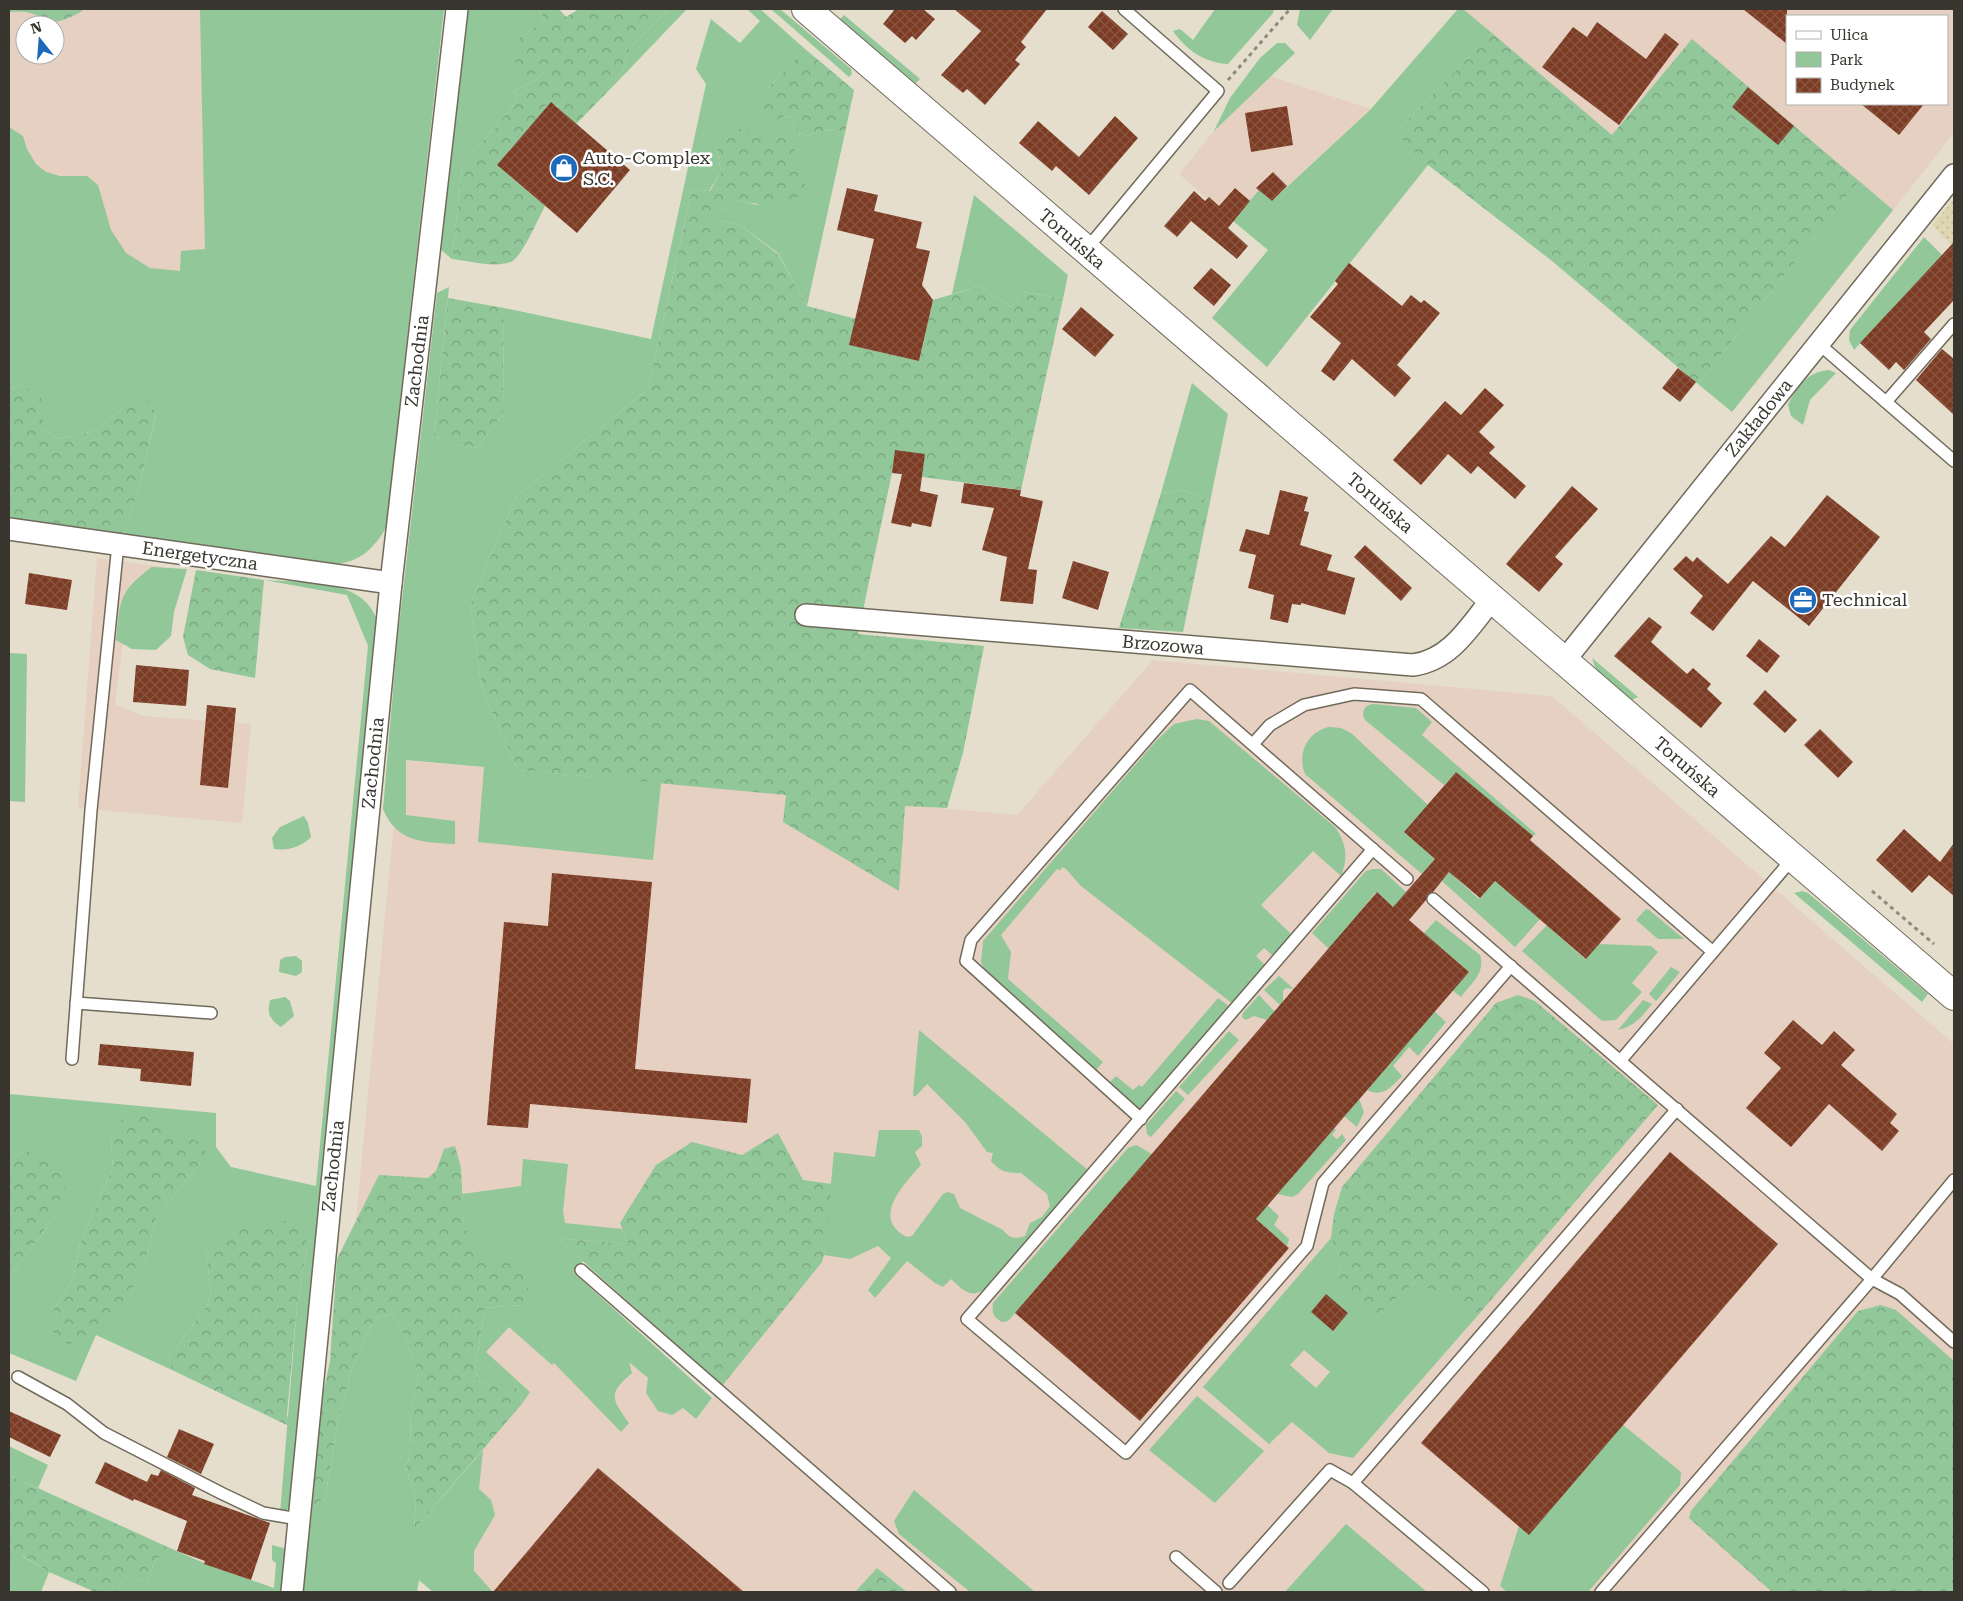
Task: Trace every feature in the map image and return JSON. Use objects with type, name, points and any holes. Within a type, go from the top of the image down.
[{"type":"street","name":"Zachodnia","points":[[292,1592],[391,583],[457,9]]},
{"type":"street","name":"Toruńska","points":[[806,9],[1954,996]]},
{"type":"street","name":"Zakładowa","points":[[1564,661],[1954,175]]},
{"type":"street","name":"Energetyczna","points":[[9,529],[391,583]]},
{"type":"street","name":"Brzozowa","points":[[806,615],[1413,666],[1432,662],[1450,650],[1492,599]]},
{"type":"lane","points":[[1085,250],[1218,91],[1124,9]]},
{"type":"lane","points":[[1886,402],[1954,324]]},
{"type":"lane","points":[[1819,344],[1954,462]]},
{"type":"lane","points":[[72,1059],[91,810],[118,544]]},
{"type":"lane","points":[[1142,1119],[966,961],[971,940],[1190,690],[1407,879]]},
{"type":"lane","points":[[1253,744],[1270,725],[1304,705],[1354,694],[1421,699],[1713,952]]},
{"type":"lane","points":[[1373,849],[1142,1119],[967,1319],[1126,1453],[1307,1246],[1323,1184],[1511,966]]},
{"type":"lane","points":[[1620,1060],[1793,858]]},
{"type":"lane","points":[[1434,899],[1872,1279],[1900,1294],[1954,1342]]},
{"type":"lane","points":[[76,1003],[211,1013]]},
{"type":"lane","points":[[1353,1483],[1677,1109]]},
{"type":"lane","points":[[1601,1592],[1872,1279],[1954,1180]]},
{"type":"lane","points":[[581,1270],[950,1592]]},
{"type":"lane","points":[[18,1377],[67,1404],[104,1433],[221,1493],[263,1512],[298,1519]]},
{"type":"lane","points":[[1229,1583],[1330,1470],[1353,1483],[1483,1592]]},
{"type":"lane","points":[[1176,1557],[1216,1592]]},
{"type":"path","points":[[1218,91],[1290,9]]},
{"type":"shaded area","points":[[9,9],[203,9],[209,338],[9,169]]},
{"type":"shaded area","points":[[1458,9],[1954,9],[1954,133],[1754,386],[1627,270],[1457,132],[1428,165],[1370,109],[1272,201],[1233,221],[1179,174],[1214,131],[1269,76],[1371,109]]},
{"type":"shaded area","points":[[97,558],[164,567],[129,595],[115,704],[143,716],[251,724],[242,823],[78,808]]},
{"type":"shaded area","points":[[1153,660],[1552,696],[1954,1044],[1954,1592],[907,1592],[877,1568],[856,1592],[433,1592],[391,1557],[483,1450],[529,1392],[485,1352],[509,1326],[586,1325],[696,1419],[821,1262],[356,1220],[400,760],[1017,815]]},
{"type":"green space","points":[[9,9],[84,9],[65,19],[65,15],[36,15],[9,12]]},
{"type":"green space","points":[[200,9],[444,9],[386,528],[371,548],[354,560],[338,564],[124,534],[139,489],[156,414],[125,406],[96,431],[57,439],[43,428],[22,385],[9,390],[9,127],[23,136],[27,149],[36,164],[46,172],[60,176],[87,176],[98,185],[111,230],[126,253],[150,268],[180,271],[181,251],[205,249]]},
{"type":"green space","points":[[468,9],[538,9],[545,20],[520,37],[545,71],[538,79],[514,91],[518,100],[462,166],[452,259],[440,249]]},
{"type":"green space","points":[[538,9],[559,9],[566,17],[579,9],[669,9],[630,48],[620,79],[576,124],[557,107],[558,105],[556,106],[551,103],[546,107],[544,105],[546,108],[497,165],[545,206],[525,245],[515,259],[504,264],[482,264],[452,259],[462,166],[518,100],[514,91],[538,79],[544,72],[530,76],[517,73],[515,61],[520,37],[545,20]]},
{"type":"green space","points":[[669,9],[687,9],[620,79],[630,48]]},
{"type":"green space","points":[[747,9],[760,9],[805,49],[768,88],[784,116],[791,117],[798,132],[807,136],[816,132],[826,131],[845,133],[807,306],[778,253],[738,224],[713,220],[717,214],[738,200],[758,205],[716,145],[721,172],[709,191],[692,189],[648,389],[516,497],[470,605],[482,690],[518,770],[661,783],[653,860],[478,842],[484,767],[406,760],[406,815],[455,821],[455,844],[422,841],[412,838],[396,829],[383,809],[397,644],[437,293],[449,287],[434,436],[456,445],[477,448],[503,414],[504,308],[651,339],[706,84],[696,69],[711,19],[740,43],[760,21]]},
{"type":"green space","points":[[771,9],[780,9],[851,69],[852,74],[849,77]]},
{"type":"green space","points":[[1215,9],[1274,9],[1273,13],[1228,64],[1212,61],[1190,50],[1173,31],[1180,29],[1193,40]]},
{"type":"green space","points":[[1300,9],[1333,9],[1310,40],[1297,25]]},
{"type":"green space","points":[[1458,9],[1463,9],[1492,33],[1396,132],[1428,165],[1267,367],[1212,318],[1268,250],[1233,221],[1259,190],[1272,201],[1371,109]]},
{"type":"green space","points":[[844,15],[920,79],[914,85],[839,20]]},
{"type":"green space","points":[[1492,33],[1612,135],[1692,39],[1859,181],[1698,384],[1552,261],[1428,165],[1395,133]]},
{"type":"green space","points":[[1277,43],[1285,43],[1295,53],[1214,131],[1230,98],[1260,58]]},
{"type":"green space","points":[[805,49],[854,90],[845,133],[826,131],[816,132],[807,136],[798,132],[791,117],[784,116],[774,121],[757,108],[768,88]]},
{"type":"green space","points":[[736,128],[790,140],[804,173],[806,193],[789,201],[773,204],[756,204],[738,200],[717,214],[713,220],[738,224],[778,254],[807,306],[856,319],[850,345],[919,361],[933,300],[980,286],[1011,307],[1024,292],[1063,299],[1021,490],[892,473],[858,634],[984,646],[963,753],[947,808],[905,806],[899,891],[783,822],[786,795],[518,770],[482,690],[470,605],[516,497],[648,389],[692,189],[710,191],[721,172],[716,144]]},
{"type":"green space","points":[[1859,181],[1893,210],[1732,412],[1698,384]]},
{"type":"green space","points":[[974,195],[1068,275],[1063,299],[1024,292],[1011,307],[980,286],[952,294]]},
{"type":"green space","points":[[1924,237],[1942,255],[1854,350],[1849,340],[1850,330]]},
{"type":"green space","points":[[448,298],[504,308],[503,414],[477,448],[455,445],[434,436]]},
{"type":"green space","points":[[1829,370],[1836,373],[1810,400],[1803,425],[1791,416],[1788,405],[1804,381],[1821,371]]},
{"type":"green space","points":[[1192,383],[1228,414],[1210,502],[1184,490],[1161,493]]},
{"type":"green space","points":[[22,385],[42,399],[43,428],[57,439],[96,431],[125,406],[147,400],[156,413],[139,489],[124,534],[9,518],[9,390]]},
{"type":"green space","points":[[1184,490],[1210,502],[1183,632],[1119,628],[1161,493]]},
{"type":"green space","points":[[152,567],[187,569],[174,612],[171,636],[156,650],[132,649],[116,640],[120,606],[127,590],[141,575]]},
{"type":"green space","points":[[196,570],[264,580],[255,678],[210,669],[188,655],[183,637]]},
{"type":"green space","points":[[264,580],[311,582],[343,589],[357,595],[368,604],[376,617],[293,1506],[280,1514],[297,1306],[307,1247],[206,1249],[211,1295],[207,1306],[169,1358],[172,1370],[96,1335],[76,1381],[9,1353],[9,1277],[55,1216],[26,1150],[9,1160],[9,1094],[216,1113],[216,1147],[231,1167],[316,1186],[368,646],[347,595]],"holes":[[[110,1133],[201,1162],[156,1218],[145,1263],[49,1317],[73,1278],[80,1244],[113,1167]]]},
{"type":"green space","points":[[9,653],[27,654],[25,802],[9,801]]},
{"type":"green space","points":[[1592,658],[1638,697],[1632,700],[1598,671]]},
{"type":"green space","points":[[1373,704],[1416,708],[1432,722],[1422,735],[1536,834],[1531,837],[1456,772],[1444,785],[1365,720],[1364,709]]},
{"type":"green space","points":[[1197,719],[1209,721],[1335,827],[1344,845],[1345,863],[1341,876],[1313,851],[1261,905],[1292,935],[1273,956],[1264,948],[1256,956],[1265,965],[1233,1004],[1081,886],[1066,869],[1062,867],[1061,870],[1057,869],[1001,935],[1011,952],[1008,979],[1103,1062],[1097,1069],[1102,1077],[986,973],[981,962],[983,941],[1156,741],[1174,724]]},
{"type":"green space","points":[[1329,727],[1341,728],[1351,733],[1428,805],[1404,832],[1435,859],[1422,874],[1305,774],[1302,759],[1306,745],[1315,734]]},
{"type":"green space","points":[[304,816],[308,823],[311,837],[294,848],[274,849],[272,838],[280,827]]},
{"type":"green space","points":[[1381,869],[1406,892],[1393,907],[1376,892],[1329,949],[1312,933],[1366,871]]},
{"type":"green space","points":[[1449,872],[1479,899],[1495,881],[1540,919],[1515,947],[1442,881]]},
{"type":"green space","points":[[1802,891],[1808,893],[1928,994],[1922,1002],[1794,893]]},
{"type":"green space","points":[[1646,909],[1684,939],[1658,939],[1636,920]]},
{"type":"green space","points":[[1436,920],[1480,955],[1481,967],[1479,972],[1461,997],[1452,990],[1469,972],[1424,933]]},
{"type":"green space","points":[[1547,925],[1585,959],[1599,944],[1651,946],[1658,952],[1632,983],[1642,992],[1616,1020],[1602,1021],[1522,951]]},
{"type":"green space","points":[[296,956],[302,961],[302,972],[296,976],[279,972],[280,960],[285,957]]},
{"type":"green space","points":[[1671,967],[1680,972],[1656,1001],[1649,994]]},
{"type":"green space","points":[[1279,976],[1294,989],[1286,988],[1283,991],[1283,1001],[1280,1005],[1264,990]]},
{"type":"green space","points":[[1259,995],[1275,1012],[1267,1020],[1254,1016],[1246,1020],[1242,1017],[1243,1013]]},
{"type":"green space","points":[[1518,995],[1535,1001],[1658,1105],[1479,1314],[1415,1282],[1376,1317],[1344,1295],[1338,1287],[1338,1275],[1342,1262],[1331,1238],[1334,1214],[1342,1187],[1496,1003]]},
{"type":"green space","points":[[285,997],[290,1001],[294,1016],[281,1027],[271,1018],[269,1005],[270,1000]]},
{"type":"green space","points":[[1218,998],[1230,1007],[1138,1113],[1135,1106],[1110,1082],[1116,1076],[1133,1090],[1139,1085],[1142,1087]]},
{"type":"green space","points":[[1643,1000],[1652,1004],[1645,1013],[1629,1026],[1618,1030]]},
{"type":"green space","points":[[1434,1011],[1446,1022],[1418,1056],[1409,1047],[1393,1066],[1402,1076],[1382,1092],[1378,1093],[1367,1090]]},
{"type":"green space","points":[[919,1030],[1089,1171],[984,1290],[969,1293],[951,1279],[943,1287],[907,1261],[875,1298],[868,1290],[891,1258],[878,1246],[850,1259],[824,1255],[834,1152],[875,1157],[879,1130],[919,1130],[922,1137],[922,1146],[915,1152],[921,1165],[899,1191],[891,1211],[891,1221],[896,1230],[907,1237],[912,1236],[943,1194],[948,1192],[954,1194],[960,1208],[1003,1230],[1013,1238],[1025,1236],[1030,1223],[1042,1217],[1050,1206],[1047,1194],[1021,1173],[1004,1171],[995,1165],[991,1161],[993,1153],[987,1152],[965,1122],[927,1084],[915,1097],[913,1095]]},
{"type":"green space","points":[[1229,1031],[1239,1040],[1188,1095],[1179,1087]]},
{"type":"green space","points":[[1176,1091],[1185,1099],[1151,1137],[1147,1134],[1146,1125]]},
{"type":"green space","points":[[1359,1099],[1364,1112],[1357,1127],[1344,1116]]},
{"type":"green space","points":[[136,1113],[199,1142],[206,1151],[201,1162],[156,1218],[145,1263],[129,1294],[100,1330],[68,1345],[50,1329],[49,1317],[73,1278],[80,1244],[113,1167],[110,1133],[116,1123]]},
{"type":"green space","points":[[1334,1128],[1336,1130],[1332,1135],[1337,1139],[1342,1134],[1346,1140],[1298,1194],[1292,1197],[1277,1194]]},
{"type":"green space","points":[[778,1133],[803,1180],[832,1184],[824,1255],[822,1262],[722,1386],[557,1238],[628,1244],[620,1223],[656,1165],[692,1142],[742,1155]]},
{"type":"green space","points":[[1136,1145],[1152,1154],[1008,1321],[1002,1322],[993,1312],[993,1303],[1128,1148]]},
{"type":"green space","points":[[455,1146],[461,1168],[464,1228],[487,1256],[520,1256],[527,1265],[529,1294],[520,1305],[485,1308],[475,1370],[479,1382],[490,1385],[514,1385],[522,1394],[521,1405],[414,1530],[416,1499],[406,1468],[410,1454],[411,1408],[419,1376],[399,1323],[391,1315],[381,1316],[372,1324],[353,1365],[338,1421],[325,1498],[312,1507],[318,1417],[330,1361],[337,1259],[379,1175],[428,1178],[436,1171],[444,1149]]},
{"type":"green space","points":[[26,1150],[67,1171],[69,1177],[55,1216],[9,1277],[9,1160]]},
{"type":"green space","points":[[523,1159],[568,1164],[563,1211],[565,1223],[622,1229],[628,1244],[557,1238],[583,1261],[574,1273],[712,1398],[696,1419],[683,1408],[672,1415],[658,1411],[646,1393],[648,1378],[629,1362],[632,1373],[619,1386],[615,1397],[619,1408],[629,1423],[621,1432],[554,1363],[552,1365],[509,1327],[486,1352],[530,1392],[521,1405],[522,1394],[514,1385],[490,1385],[479,1382],[475,1370],[485,1308],[520,1305],[464,1228],[462,1194],[521,1186]]},
{"type":"green space","points":[[1267,1205],[1279,1216],[1274,1225],[1289,1239],[1287,1246],[1256,1219]]},
{"type":"green space","points":[[293,1220],[304,1223],[307,1247],[297,1306],[287,1414],[289,1426],[172,1370],[169,1358],[207,1306],[211,1295],[206,1249],[234,1228]]},
{"type":"green space","points":[[1331,1238],[1342,1262],[1338,1275],[1376,1317],[1415,1282],[1479,1314],[1353,1458],[1329,1453],[1292,1422],[1269,1444],[1203,1387]],"holes":[[[1304,1350],[1330,1372],[1316,1388],[1290,1365]]]},
{"type":"green space","points":[[1881,1305],[1896,1310],[1954,1361],[1954,1592],[1772,1592],[1689,1518],[1691,1511],[1858,1311]]},
{"type":"green space","points":[[391,1315],[399,1323],[419,1376],[411,1408],[410,1454],[406,1468],[416,1499],[414,1530],[483,1450],[479,1489],[491,1500],[495,1515],[474,1551],[474,1571],[493,1592],[433,1592],[419,1580],[417,1592],[303,1592],[312,1507],[325,1498],[338,1421],[353,1365],[372,1324],[381,1316]]},
{"type":"green space","points":[[1197,1396],[1264,1451],[1215,1503],[1149,1450]]},
{"type":"green space","points":[[1623,1425],[1681,1472],[1680,1485],[1588,1592],[1507,1592],[1500,1586],[1519,1526]]},
{"type":"green space","points":[[9,1446],[48,1465],[38,1488],[9,1475]]},
{"type":"green space","points":[[9,1475],[170,1548],[155,1561],[147,1582],[126,1577],[116,1592],[95,1592],[49,1572],[23,1556],[9,1570]]},
{"type":"green space","points":[[914,1490],[1035,1592],[970,1592],[899,1534],[894,1521]]},
{"type":"green space","points":[[1346,1524],[1427,1592],[1285,1592]]},
{"type":"green space","points":[[272,1545],[287,1549],[283,1592],[116,1592],[126,1577],[147,1582],[155,1561],[170,1548],[213,1567],[274,1588],[276,1563],[272,1560]]},
{"type":"green space","points":[[22,1556],[49,1572],[41,1592],[9,1592],[9,1570]]},
{"type":"green space","points":[[877,1568],[907,1592],[855,1592]]},
{"type":"sand","points":[[1954,199],[1954,242],[1951,245],[1932,225]]},
{"type":"building","points":[[895,9],[923,9],[935,19],[916,40],[912,36],[905,43],[883,24]]},
{"type":"building","points":[[954,9],[1047,9],[1021,42],[1026,47],[1015,60],[1020,64],[985,105],[967,89],[963,93],[941,75],[981,31]]},
{"type":"building","points":[[1743,9],[1787,9],[1786,43]]},
{"type":"building","points":[[1102,11],[1128,34],[1113,50],[1088,27]]},
{"type":"building","points":[[1597,22],[1646,59],[1665,33],[1679,44],[1619,125],[1542,67],[1573,27],[1587,37]]},
{"type":"building","points":[[1748,87],[1794,126],[1778,145],[1732,107]]},
{"type":"building","name":"Auto-Complex S.C.","points":[[551,102],[630,170],[577,233],[497,165]]},
{"type":"building","points":[[1862,105],[1923,105],[1899,135]]},
{"type":"building","points":[[1287,106],[1293,145],[1251,152],[1245,113]]},
{"type":"building","points":[[1115,116],[1138,138],[1089,195],[1056,166],[1052,171],[1019,143],[1038,121],[1079,157]]},
{"type":"building","points":[[1273,172],[1287,186],[1272,201],[1256,188]]},
{"type":"building","points":[[847,188],[878,195],[874,211],[922,222],[916,248],[930,251],[922,285],[933,300],[919,361],[849,345],[874,239],[837,230]]},
{"type":"building","points":[[1235,188],[1250,201],[1228,228],[1248,246],[1237,259],[1191,221],[1177,237],[1164,226],[1194,191],[1205,201],[1209,197],[1219,206]]},
{"type":"building","points":[[1954,242],[1954,300],[1924,332],[1931,339],[1904,370],[1896,362],[1889,370],[1860,343]]},
{"type":"building","points":[[1349,263],[1402,306],[1411,295],[1421,303],[1424,300],[1440,313],[1397,365],[1411,378],[1395,397],[1352,359],[1334,381],[1321,371],[1341,343],[1310,317],[1338,284],[1335,281]]},
{"type":"building","points":[[1211,268],[1231,285],[1214,306],[1193,288]]},
{"type":"building","points":[[1081,307],[1114,335],[1095,357],[1062,329]]},
{"type":"building","points":[[1942,349],[1954,359],[1954,415],[1916,380]]},
{"type":"building","points":[[1678,368],[1696,382],[1680,402],[1662,388]]},
{"type":"building","points":[[1485,388],[1504,405],[1479,432],[1495,447],[1489,453],[1526,486],[1515,499],[1478,466],[1471,474],[1448,454],[1421,485],[1393,460],[1445,401],[1461,415]]},
{"type":"building","points":[[895,450],[925,454],[920,491],[938,495],[931,527],[912,523],[911,527],[891,523],[902,474],[892,473]]},
{"type":"building","points":[[964,483],[1021,490],[1020,496],[1043,501],[1028,569],[1037,570],[1033,604],[1000,601],[1007,557],[982,550],[994,508],[961,503]]},
{"type":"building","points":[[1572,486],[1598,509],[1555,557],[1563,564],[1539,592],[1506,564]]},
{"type":"building","points":[[1280,490],[1308,497],[1304,511],[1309,512],[1300,545],[1332,555],[1327,570],[1355,578],[1345,615],[1301,603],[1301,605],[1292,604],[1288,623],[1270,619],[1274,595],[1248,588],[1256,555],[1239,551],[1246,529],[1269,535]]},
{"type":"building","points":[[1827,495],[1880,537],[1809,626],[1753,581],[1713,631],[1690,613],[1703,596],[1673,569],[1686,556],[1693,562],[1697,557],[1728,584],[1771,536],[1785,547]]},
{"type":"building","points":[[1365,545],[1412,588],[1401,601],[1354,557]]},
{"type":"building","points":[[1073,561],[1109,572],[1098,610],[1062,598]]},
{"type":"building","points":[[29,573],[72,580],[67,610],[25,604]]},
{"type":"building","points":[[1649,617],[1662,627],[1651,642],[1687,674],[1693,668],[1711,684],[1707,689],[1722,703],[1701,728],[1614,656]]},
{"type":"building","points":[[1759,639],[1780,656],[1767,673],[1746,656]]},
{"type":"building","points":[[136,665],[189,670],[186,706],[133,702]]},
{"type":"building","points":[[1765,690],[1797,720],[1785,733],[1753,704]]},
{"type":"building","points":[[207,705],[236,708],[228,788],[200,785]]},
{"type":"building","points":[[1820,729],[1853,762],[1838,778],[1804,745]]},
{"type":"building","points":[[1456,772],[1533,836],[1530,840],[1621,919],[1586,959],[1495,881],[1480,898],[1449,872],[1433,892],[1428,894],[1426,900],[1409,920],[1469,972],[1256,1219],[1289,1248],[1140,1421],[1015,1313],[1377,892],[1393,907],[1435,859],[1404,832]]},
{"type":"building","points":[[1904,829],[1940,862],[1954,843],[1954,896],[1929,875],[1912,893],[1876,860]]},
{"type":"building","points":[[552,873],[652,882],[635,1069],[751,1079],[747,1123],[530,1104],[528,1128],[487,1125],[504,922],[548,926]]},
{"type":"building","points":[[1793,1020],[1822,1045],[1834,1031],[1855,1050],[1841,1065],[1897,1114],[1890,1123],[1899,1131],[1882,1151],[1829,1104],[1791,1147],[1746,1108],[1781,1068],[1764,1053]]},
{"type":"building","points":[[100,1044],[194,1052],[191,1086],[140,1081],[141,1069],[98,1065]]},
{"type":"building","points":[[1670,1152],[1778,1244],[1529,1535],[1421,1443]]},
{"type":"building","points":[[1326,1294],[1348,1313],[1333,1331],[1311,1312]]},
{"type":"building","points":[[9,1411],[61,1435],[50,1457],[9,1437]]},
{"type":"building","points":[[179,1429],[214,1444],[201,1474],[167,1457]]},
{"type":"building","points":[[105,1462],[147,1482],[151,1474],[158,1476],[161,1470],[195,1488],[192,1495],[270,1523],[251,1580],[204,1564],[205,1561],[177,1551],[187,1521],[134,1499],[133,1501],[95,1483]]},
{"type":"building","points":[[598,1468],[744,1592],[493,1592]]},
{"type":"place","name":"Auto-Complex S.C.","points":[[564,168]]},
{"type":"place","name":"Technical","points":[[1803,600]]}]
